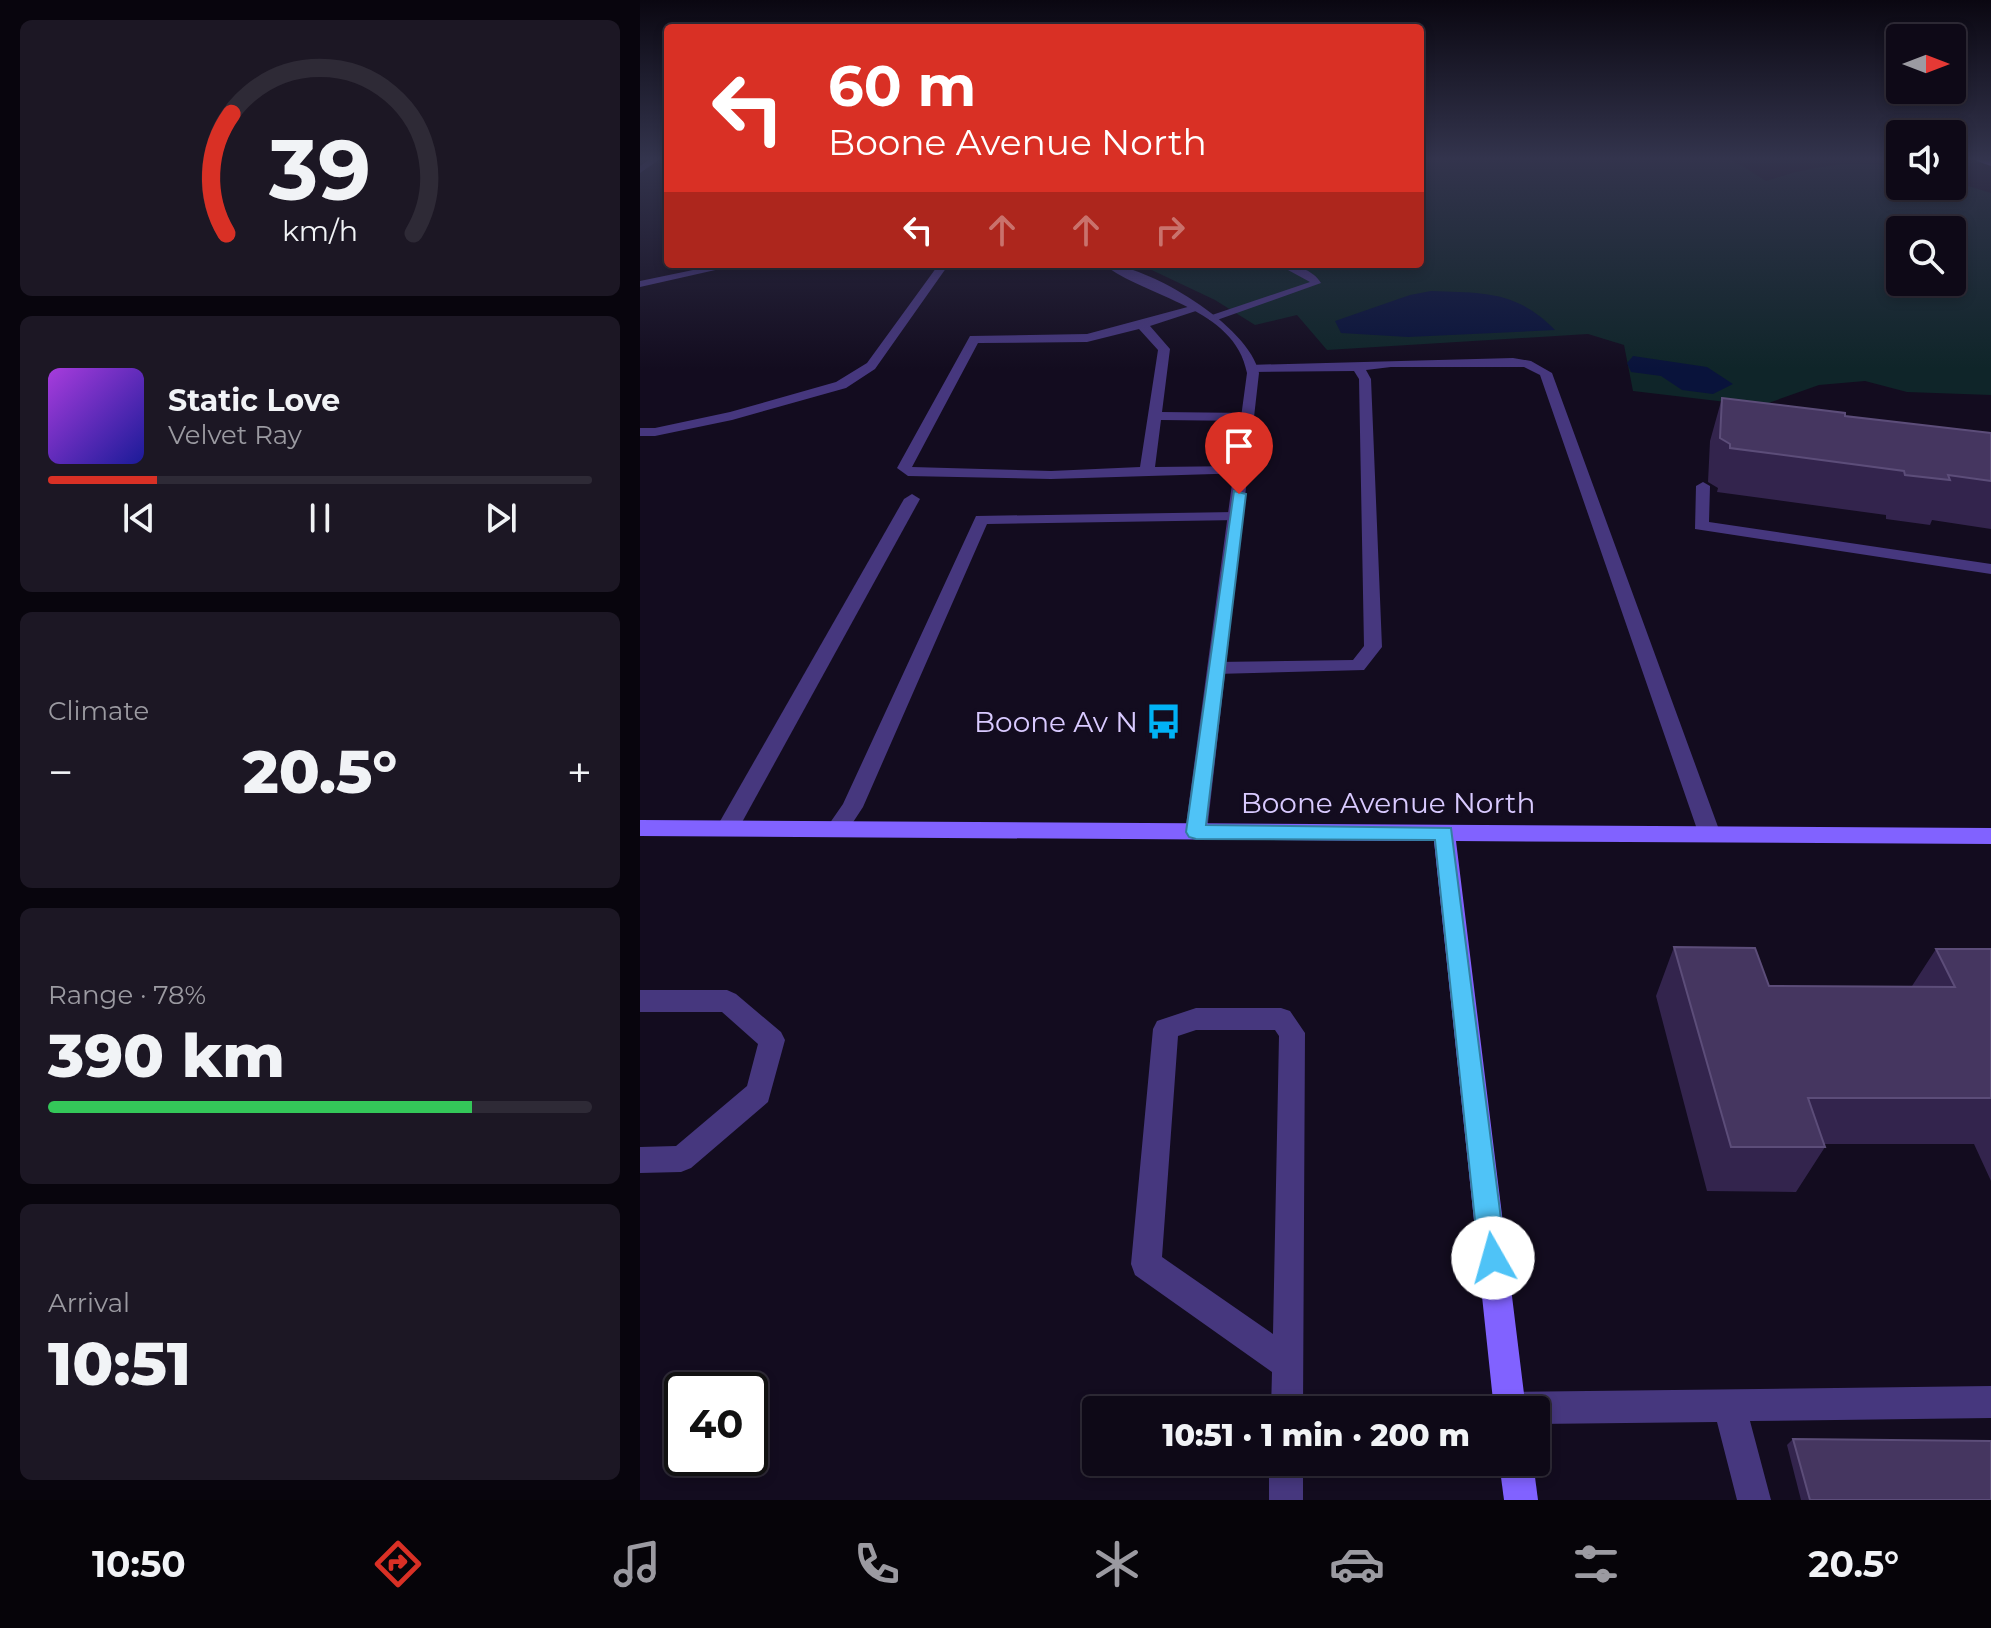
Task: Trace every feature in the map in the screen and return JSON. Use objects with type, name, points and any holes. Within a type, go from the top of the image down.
[{"type":"street","points":[[640,284],[718,268]]},
{"type":"street","points":[[640,432],[655,432],[732,416],[841,385],[871,366],[941,268]]},
{"type":"street","points":[[1116,268],[1213,318],[1234,335],[1252,368],[1249,417],[1196,832]]},
{"type":"street","points":[[1213,318],[1316,283],[1313,278],[1291,268]]},
{"type":"street","points":[[1195,308],[1087,338],[974,339],[904,468],[908,472],[1051,475],[1242,470]]},
{"type":"street","points":[[1142,325],[1164,349],[1147,471]]},
{"type":"street","points":[[1252,368],[1513,362],[1527,364],[1546,373],[1710,835]]},
{"type":"street","points":[[1216,668],[1358,666],[1373,647],[1365,379],[1358,367]]},
{"type":"street","points":[[1155,416],[1249,417]]},
{"type":"street","points":[[1703,486],[1701,526],[1991,569]]},
{"type":"street","points":[[727,829],[912,499]]},
{"type":"street","points":[[836,830],[852,807],[981,519],[1235,517]]},
{"type":"street","name":"Boone Avenue North","points":[[640,828],[1991,836]]},
{"type":"street","points":[[1444,833],[1509,1396]]},
{"type":"street","points":[[640,1001],[727,1001],[772,1040],[759,1093],[681,1159],[640,1160]]},
{"type":"street","points":[[1287,1396],[1288,1364],[1292,1033],[1281,1019],[1196,1019],[1166,1029],[1146,1264],[1288,1364]]},
{"type":"street","points":[[1550,1408],[1991,1402]]},
{"type":"street","points":[[1730,1406],[1754,1500]]},
{"type":"street","points":[[1286,1476],[1286,1500]]},
{"type":"street","points":[[1518,1476],[1521,1500]]},
{"type":"green space","points":[[1424,229],[1886,229],[1886,296],[1966,296],[1966,229],[1991,229],[1991,395],[1907,392],[1865,381],[1819,385],[1760,406],[1633,391],[1624,345],[1588,334],[1327,350],[1297,315],[1255,325],[1215,300],[1147,268],[1424,268]]},
{"type":"water","points":[[1431,291],[1498,296],[1526,307],[1555,330],[1408,337],[1341,333],[1335,321],[1410,295]]},
{"type":"water","points":[[1633,356],[1707,367],[1733,384],[1713,394],[1682,390],[1661,376],[1631,372],[1627,363]]},
{"type":"building","points":[[1722,398],[1991,433],[1991,481],[1948,475],[1950,480],[1905,475],[1904,471],[1730,448],[1730,444],[1720,438]]},
{"type":"building","points":[[1674,947],[1755,948],[1769,986],[1955,987],[1936,949],[1991,949],[1991,1098],[1808,1098],[1825,1147],[1731,1147]]},
{"type":"building","points":[[1793,1439],[1991,1441],[1991,1500],[1810,1500]]},
{"type":"place","name":"Boone Av N","points":[[1164,722]]},
{"type":"route","points":[[1239,494],[1196,832],[1444,833],[1493,1258]]}]
